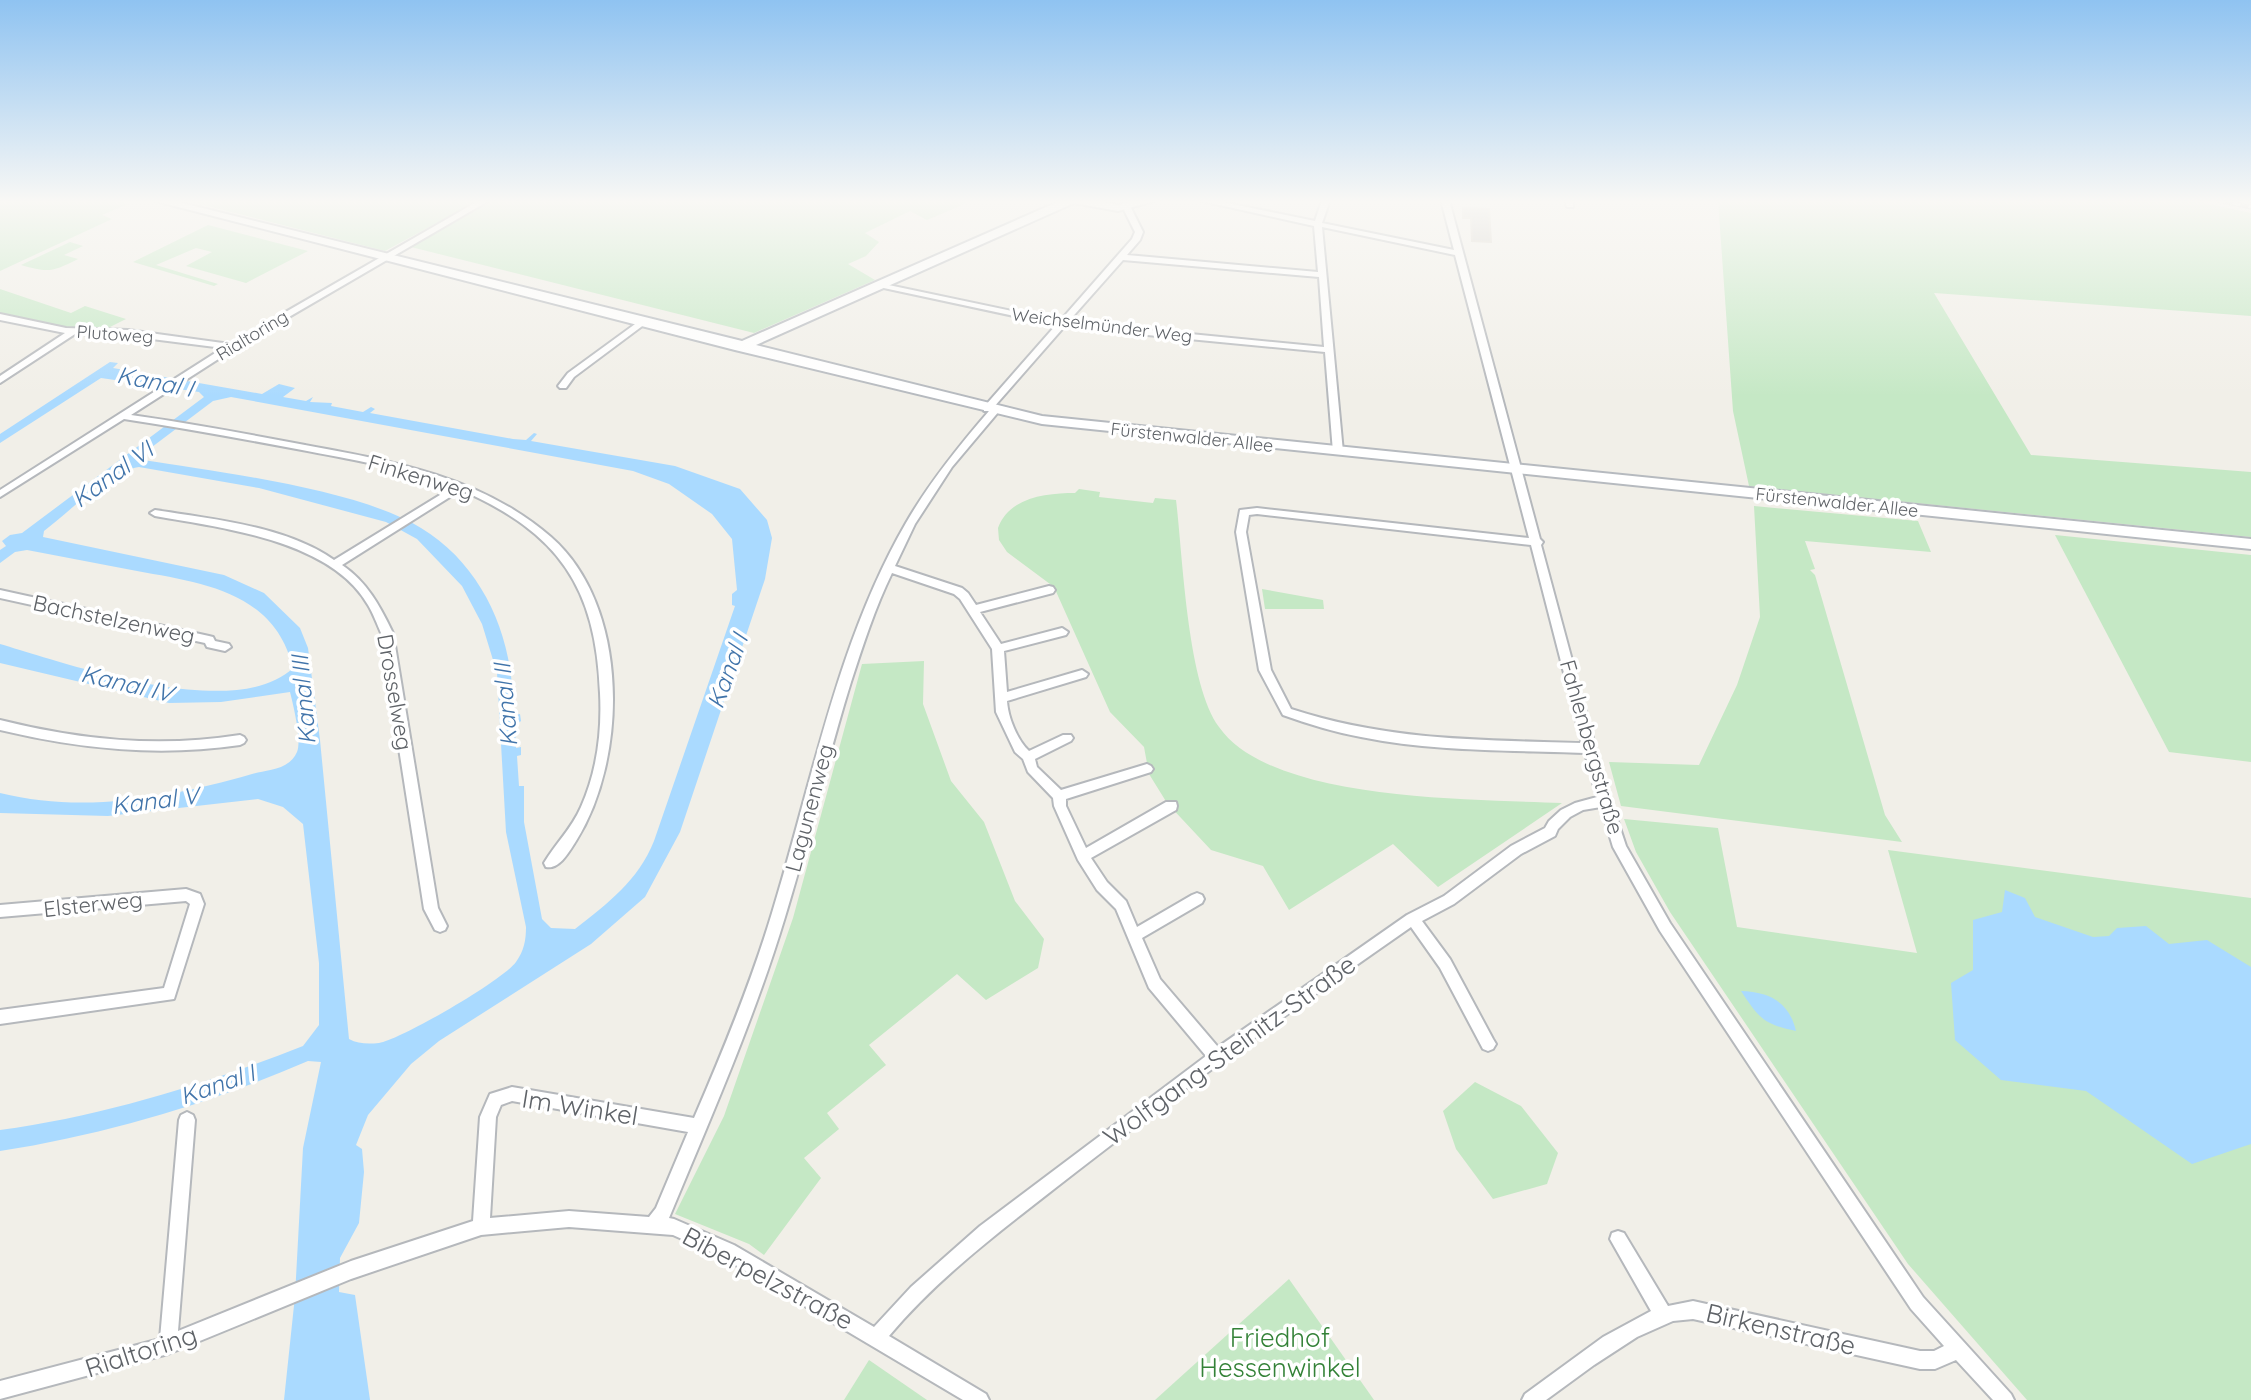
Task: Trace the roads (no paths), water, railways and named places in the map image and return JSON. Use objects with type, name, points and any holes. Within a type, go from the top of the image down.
[{"type":"main road","name":"Fürstenwalder Allee","points":[[417,265],[991,409],[1103,428],[2251,544]]},
{"type":"main road","points":[[740,347],[924,265]]},
{"type":"street","name":"Rialtoring","points":[[0,494],[231,347],[370,265]]},
{"type":"street","name":"Lagunenweg","points":[[654,1224],[662,1214],[774,931],[850,661],[888,568],[930,487],[991,409],[1114,265]]},
{"type":"street","points":[[1213,265],[1320,275]]},
{"type":"street","points":[[1320,265],[1338,452]]},
{"type":"street","name":"Fahlenbergstraße","points":[[1462,265],[1519,470],[1590,748],[1620,847],[1648,901],[1917,1303],[2005,1400]]},
{"type":"street","name":"Weichselmünder Weg","points":[[879,285],[1062,324],[1328,350]]},
{"type":"street","name":"Plutoweg","points":[[0,317],[74,331],[128,333],[231,347]]},
{"type":"street","points":[[563,386],[571,375],[642,322]]},
{"type":"street","points":[[0,380],[74,331]]},
{"type":"street","name":"Finkenweg","points":[[122,416],[367,460],[461,486],[509,509],[541,533],[575,571],[593,609],[606,678],[605,738],[586,816],[568,845],[551,863]]},
{"type":"street","points":[[337,563],[461,486]]},
{"type":"street","points":[[1538,542],[1257,511],[1244,512],[1241,532],[1265,670],[1287,712],[1347,733],[1396,741],[1590,748]]},
{"type":"street","name":"Drosselweg","points":[[155,513],[278,539],[337,563],[372,601],[387,633],[431,909],[440,926]]},
{"type":"street","points":[[888,568],[958,591],[972,610],[998,649],[1002,712],[1019,749],[1028,757],[1032,769],[1059,796],[1060,806],[1083,856],[1102,886],[1121,905],[1154,983],[1215,1055]]},
{"type":"street","points":[[972,610],[1049,590]]},
{"type":"street","name":"Bachstelzenweg","points":[[0,594],[209,640],[211,644],[225,647]]},
{"type":"street","points":[[998,649],[1062,632]]},
{"type":"street","points":[[1001,698],[1082,674]]},
{"type":"street","points":[[0,725],[111,747],[216,744],[240,740]]},
{"type":"street","points":[[1028,757],[1067,738]]},
{"type":"street","points":[[1059,796],[1147,769]]},
{"type":"street","name":"Wolfgang-Steinitz-Straße","points":[[876,1338],[898,1311],[995,1225],[1215,1055],[1412,919],[1449,900],[1516,850],[1550,832],[1554,820],[1567,812],[1605,802]]},
{"type":"street","points":[[1083,856],[1171,806]]},
{"type":"street","name":"Elsterweg","points":[[0,911],[186,895],[195,898],[197,904],[169,994],[0,1017]]},
{"type":"street","points":[[1135,935],[1197,899]]},
{"type":"street","points":[[1412,919],[1429,936],[1465,996],[1470,1014],[1488,1044]]},
{"type":"street","name":"Im Winkel","points":[[481,1227],[488,1117],[496,1099],[512,1094],[697,1126]]},
{"type":"street","points":[[168,1345],[187,1120]]},
{"type":"street","name":"Biberpelzstraße","points":[[351,1270],[481,1227],[569,1219],[674,1227],[728,1251],[980,1400]]},
{"type":"street","points":[[1531,1400],[1662,1313],[1618,1239]]},
{"type":"street","name":"Rialtoring","points":[[0,1390],[168,1345],[351,1270]]},
{"type":"street","name":"Birkenstraße","points":[[1662,1313],[1693,1310],[1920,1360],[1935,1360],[1957,1350]]},
{"type":"water","points":[[110,362],[118,363],[113,368],[262,394],[279,384],[295,388],[283,397],[306,401],[313,397],[310,402],[332,403],[331,406],[363,412],[371,407],[375,409],[370,413],[513,439],[526,440],[534,433],[537,434],[531,441],[675,466],[740,489],[767,520],[772,538],[765,579],[680,832],[645,897],[591,944],[439,1041],[411,1064],[368,1115],[356,1145],[362,1149],[364,1172],[359,1223],[340,1258],[339,1292],[355,1295],[370,1400],[284,1400],[295,1296],[303,1148],[321,1062],[308,1061],[233,1091],[157,1116],[80,1136],[0,1151],[0,1130],[78,1116],[154,1097],[303,1046],[319,1025],[319,963],[303,824],[283,807],[258,799],[108,816],[0,813],[0,793],[64,802],[128,800],[191,790],[276,769],[293,758],[298,739],[290,692],[221,702],[169,703],[0,663],[0,644],[107,675],[193,690],[232,690],[267,684],[293,668],[284,643],[270,622],[253,607],[211,587],[27,550],[15,552],[0,563],[0,550],[6,546],[2,541],[10,535],[22,533],[204,397],[199,392],[101,378],[0,443],[0,434]],"holes":[[[231,397],[633,471],[669,484],[712,514],[732,539],[737,590],[732,594],[732,605],[735,606],[654,841],[631,880],[575,929],[551,928],[542,919],[524,822],[524,786],[519,786],[517,756],[521,755],[521,747],[516,748],[515,726],[521,721],[520,714],[516,715],[513,710],[508,657],[491,607],[462,562],[421,528],[362,503],[287,484],[143,460],[144,453],[213,401]],[[139,467],[259,488],[386,522],[417,539],[462,586],[482,624],[497,673],[506,832],[526,927],[525,941],[519,958],[507,970],[473,994],[391,1039],[379,1043],[349,1039],[320,740],[308,648],[300,628],[264,593],[224,575],[43,537],[44,531],[102,484]]]},
{"type":"water","points":[[2005,890],[2025,898],[2035,917],[2093,937],[2109,936],[2117,928],[2146,926],[2169,944],[2207,940],[2251,967],[2251,1144],[2192,1164],[2086,1091],[2001,1080],[1955,1040],[1951,983],[1973,970],[1973,920],[2002,912]]},
{"type":"water","points":[[1741,991],[1777,1000],[1789,1013],[1796,1031],[1776,1026],[1763,1018]]},
{"type":"water label","name":"Kanal I","points":[[155,381]]},
{"type":"water label","name":"Kanal VI","points":[[112,474]]},
{"type":"water label","name":"Kanal I","points":[[727,671]]},
{"type":"water label","name":"Kanal IV","points":[[127,683]]},
{"type":"water label","name":"Kanal III","points":[[303,700]]},
{"type":"water label","name":"Kanal II","points":[[505,705]]},
{"type":"water label","name":"Kanal V","points":[[155,800]]},
{"type":"water label","name":"Kanal I","points":[[217,1084]]},
{"type":"park label","name":"Friedhof Hessenwinkel","points":[[1280,1352]]}]
